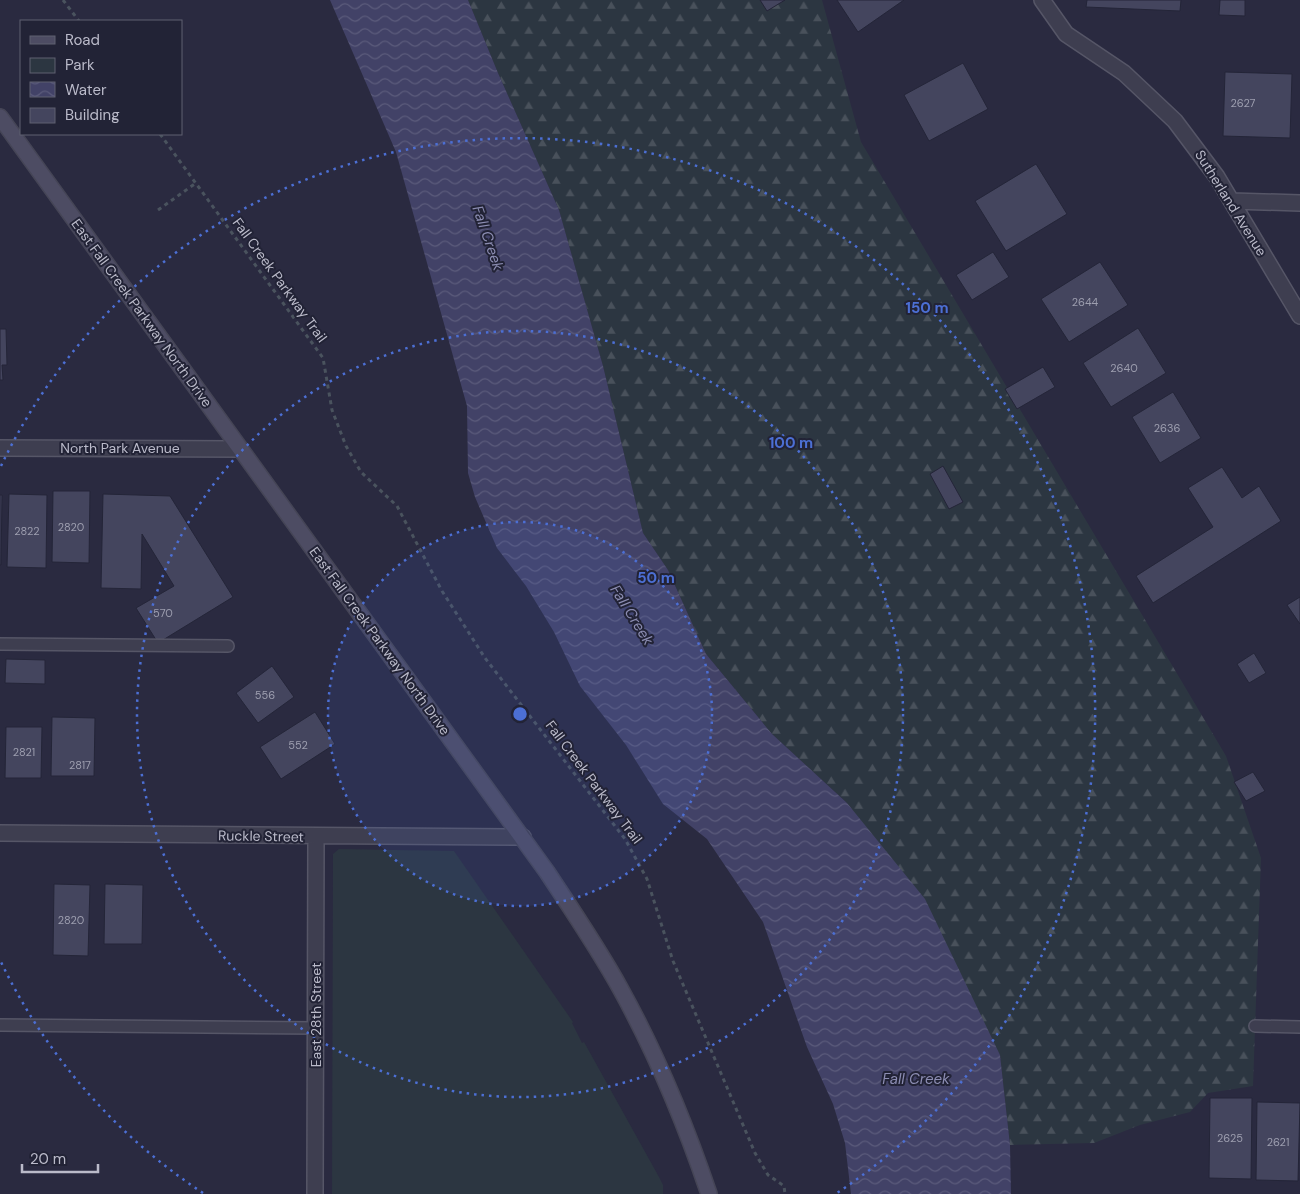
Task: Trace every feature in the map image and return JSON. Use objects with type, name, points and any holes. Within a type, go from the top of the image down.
[{"type":"main road","name":"East Fall Creek Parkway North Drive","points":[[0,117],[523,837],[592,942],[632,1010],[673,1098],[709,1194]]},
{"type":"street","name":"Sutherland Avenue","points":[[1042,0],[1052,7],[1066,34],[1124,73],[1168,113],[1205,158],[1300,316]]},
{"type":"street","points":[[1232,201],[1300,203]]},
{"type":"street","name":"North Park Avenue","points":[[0,448],[240,449]]},
{"type":"street","name":"Ruckle Street","points":[[0,833],[523,837]]},
{"type":"street","name":"East 28th Street","points":[[316,836],[316,1194]]},
{"type":"lane","points":[[0,644],[228,646]]},
{"type":"lane","points":[[0,1026],[316,1028]]},
{"type":"lane","points":[[1255,1026],[1300,1027]]},
{"type":"path","points":[[63,0],[78,20]]},
{"type":"path","name":"Fall Creek Parkway Trail","points":[[161,135],[323,358],[332,410],[346,446],[361,472],[397,506],[442,590],[485,658],[625,839],[647,879],[672,961],[755,1153],[768,1175],[784,1186],[785,1194]]},
{"type":"path","points":[[158,210],[196,183]]},
{"type":"green space","points":[[468,0],[822,0],[861,142],[1226,756],[1261,858],[1253,1086],[1208,1093],[1190,1112],[1140,1125],[1094,1143],[1010,1145],[1000,1055],[847,803],[772,734],[706,654],[668,570],[643,533],[603,366],[559,210]]},
{"type":"green space","points":[[339,849],[454,851],[573,1022],[582,1043],[584,1042],[659,1177],[663,1185],[663,1194],[332,1194],[333,854]]},
{"type":"water","name":"Fall Creek","points":[[330,0],[468,0],[559,210],[603,366],[643,533],[668,570],[706,654],[772,734],[847,803],[925,899],[1000,1055],[1010,1145],[1011,1194],[851,1194],[845,1143],[833,1104],[807,1047],[763,922],[707,839],[663,804],[626,745],[580,686],[554,632],[526,586],[497,548],[475,497],[468,473],[467,406],[396,152]]},
{"type":"building","points":[[760,0],[785,0],[767,11]]},
{"type":"building","points":[[837,0],[904,0],[858,32]]},
{"type":"building","points":[[1087,0],[1181,0],[1180,11],[1086,7]]},
{"type":"building","points":[[1220,0],[1245,0],[1245,16],[1219,15]]},
{"type":"building","points":[[963,63],[988,109],[929,141],[904,95]]},
{"type":"building","points":[[1225,72],[1292,74],[1290,138],[1223,136]]},
{"type":"building","points":[[1036,164],[1067,214],[1006,251],[975,201]]},
{"type":"building","points":[[993,252],[1009,277],[972,300],[956,275]]},
{"type":"building","points":[[1100,262],[1128,305],[1069,342],[1041,299]]},
{"type":"building","points":[[1138,328],[1166,373],[1111,407],[1083,363]]},
{"type":"building","points":[[0,329],[6,329],[7,365],[2,365],[3,380],[0,380]]},
{"type":"building","points":[[1043,367],[1055,387],[1017,409],[1005,389]]},
{"type":"building","points":[[1173,392],[1201,438],[1160,463],[1132,417]]},
{"type":"building","points":[[943,466],[963,502],[949,509],[930,474]]},
{"type":"building","points":[[1222,467],[1242,498],[1259,486],[1281,521],[1153,603],[1136,576],[1213,527],[1188,488]]},
{"type":"building","points":[[53,491],[90,491],[89,563],[52,562]]},
{"type":"building","points":[[9,494],[47,495],[46,568],[7,567]]},
{"type":"building","points":[[103,494],[170,496],[233,597],[158,643],[136,608],[174,586],[142,534],[141,589],[101,588]]},
{"type":"building","points":[[0,495],[2,495],[1,565],[0,565]]},
{"type":"building","points":[[1300,597],[1300,624],[1287,605]]},
{"type":"building","points":[[1254,653],[1266,673],[1249,683],[1237,664]]},
{"type":"building","points":[[6,659],[45,660],[45,684],[5,683]]},
{"type":"building","points":[[272,666],[294,697],[258,723],[236,693]]},
{"type":"building","points":[[315,712],[335,744],[281,779],[260,747]]},
{"type":"building","points":[[52,717],[95,718],[94,776],[51,776]]},
{"type":"building","points":[[6,727],[42,727],[41,778],[5,778]]},
{"type":"building","points":[[1253,772],[1265,791],[1246,801],[1234,782]]},
{"type":"building","points":[[54,884],[90,885],[88,956],[53,955]]},
{"type":"building","points":[[105,884],[143,885],[142,944],[104,944]]},
{"type":"building","points":[[1210,1098],[1252,1098],[1251,1179],[1209,1178]]},
{"type":"building","points":[[1257,1102],[1300,1103],[1298,1181],[1256,1180]]}]
